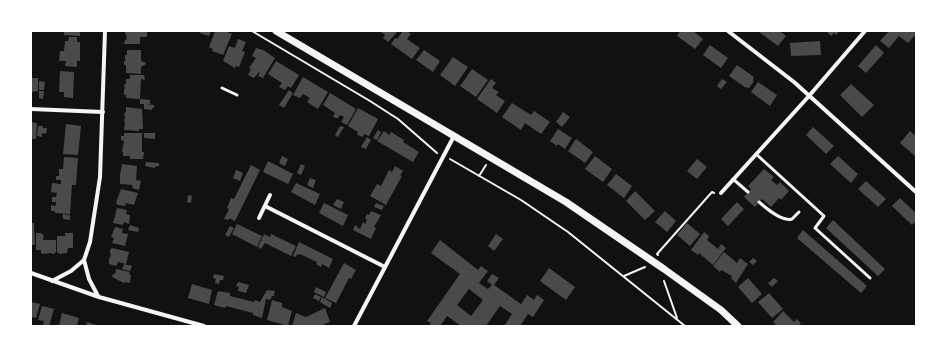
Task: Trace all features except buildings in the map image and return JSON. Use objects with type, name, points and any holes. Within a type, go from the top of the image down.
[{"type":"street","points":[[52,281],[71,271],[84,260],[90,242],[100,177],[105,31]]},
{"type":"street","points":[[276,31],[566,202],[722,310],[738,326]]},
{"type":"street","points":[[728,31],[794,82],[916,192]]},
{"type":"street","points":[[721,193],[809,96],[865,31]]},
{"type":"street","points":[[31,109],[103,112]]},
{"type":"street","points":[[354,326],[442,156],[454,136]]},
{"type":"street","points":[[259,218],[270,195]]},
{"type":"street","points":[[265,206],[385,268]]},
{"type":"street","points":[[84,260],[89,279],[99,297]]},
{"type":"street","points":[[31,273],[99,297],[204,326]]},
{"type":"lane","points":[[222,88],[237,95]]},
{"type":"lane","points":[[756,154],[824,216],[815,228],[870,278]]},
{"type":"lane","points":[[733,179],[748,192]]},
{"type":"lane","points":[[759,202],[786,219],[792,219],[799,212]]},
{"type":"path","points":[[252,31],[370,100],[398,120],[434,151],[451,159],[521,200],[568,232],[685,326]]},
{"type":"path","points":[[479,176],[487,164]]},
{"type":"path","points":[[657,254],[712,192]]},
{"type":"path","points":[[624,276],[648,265]]},
{"type":"path","points":[[662,275],[677,319]]}]
